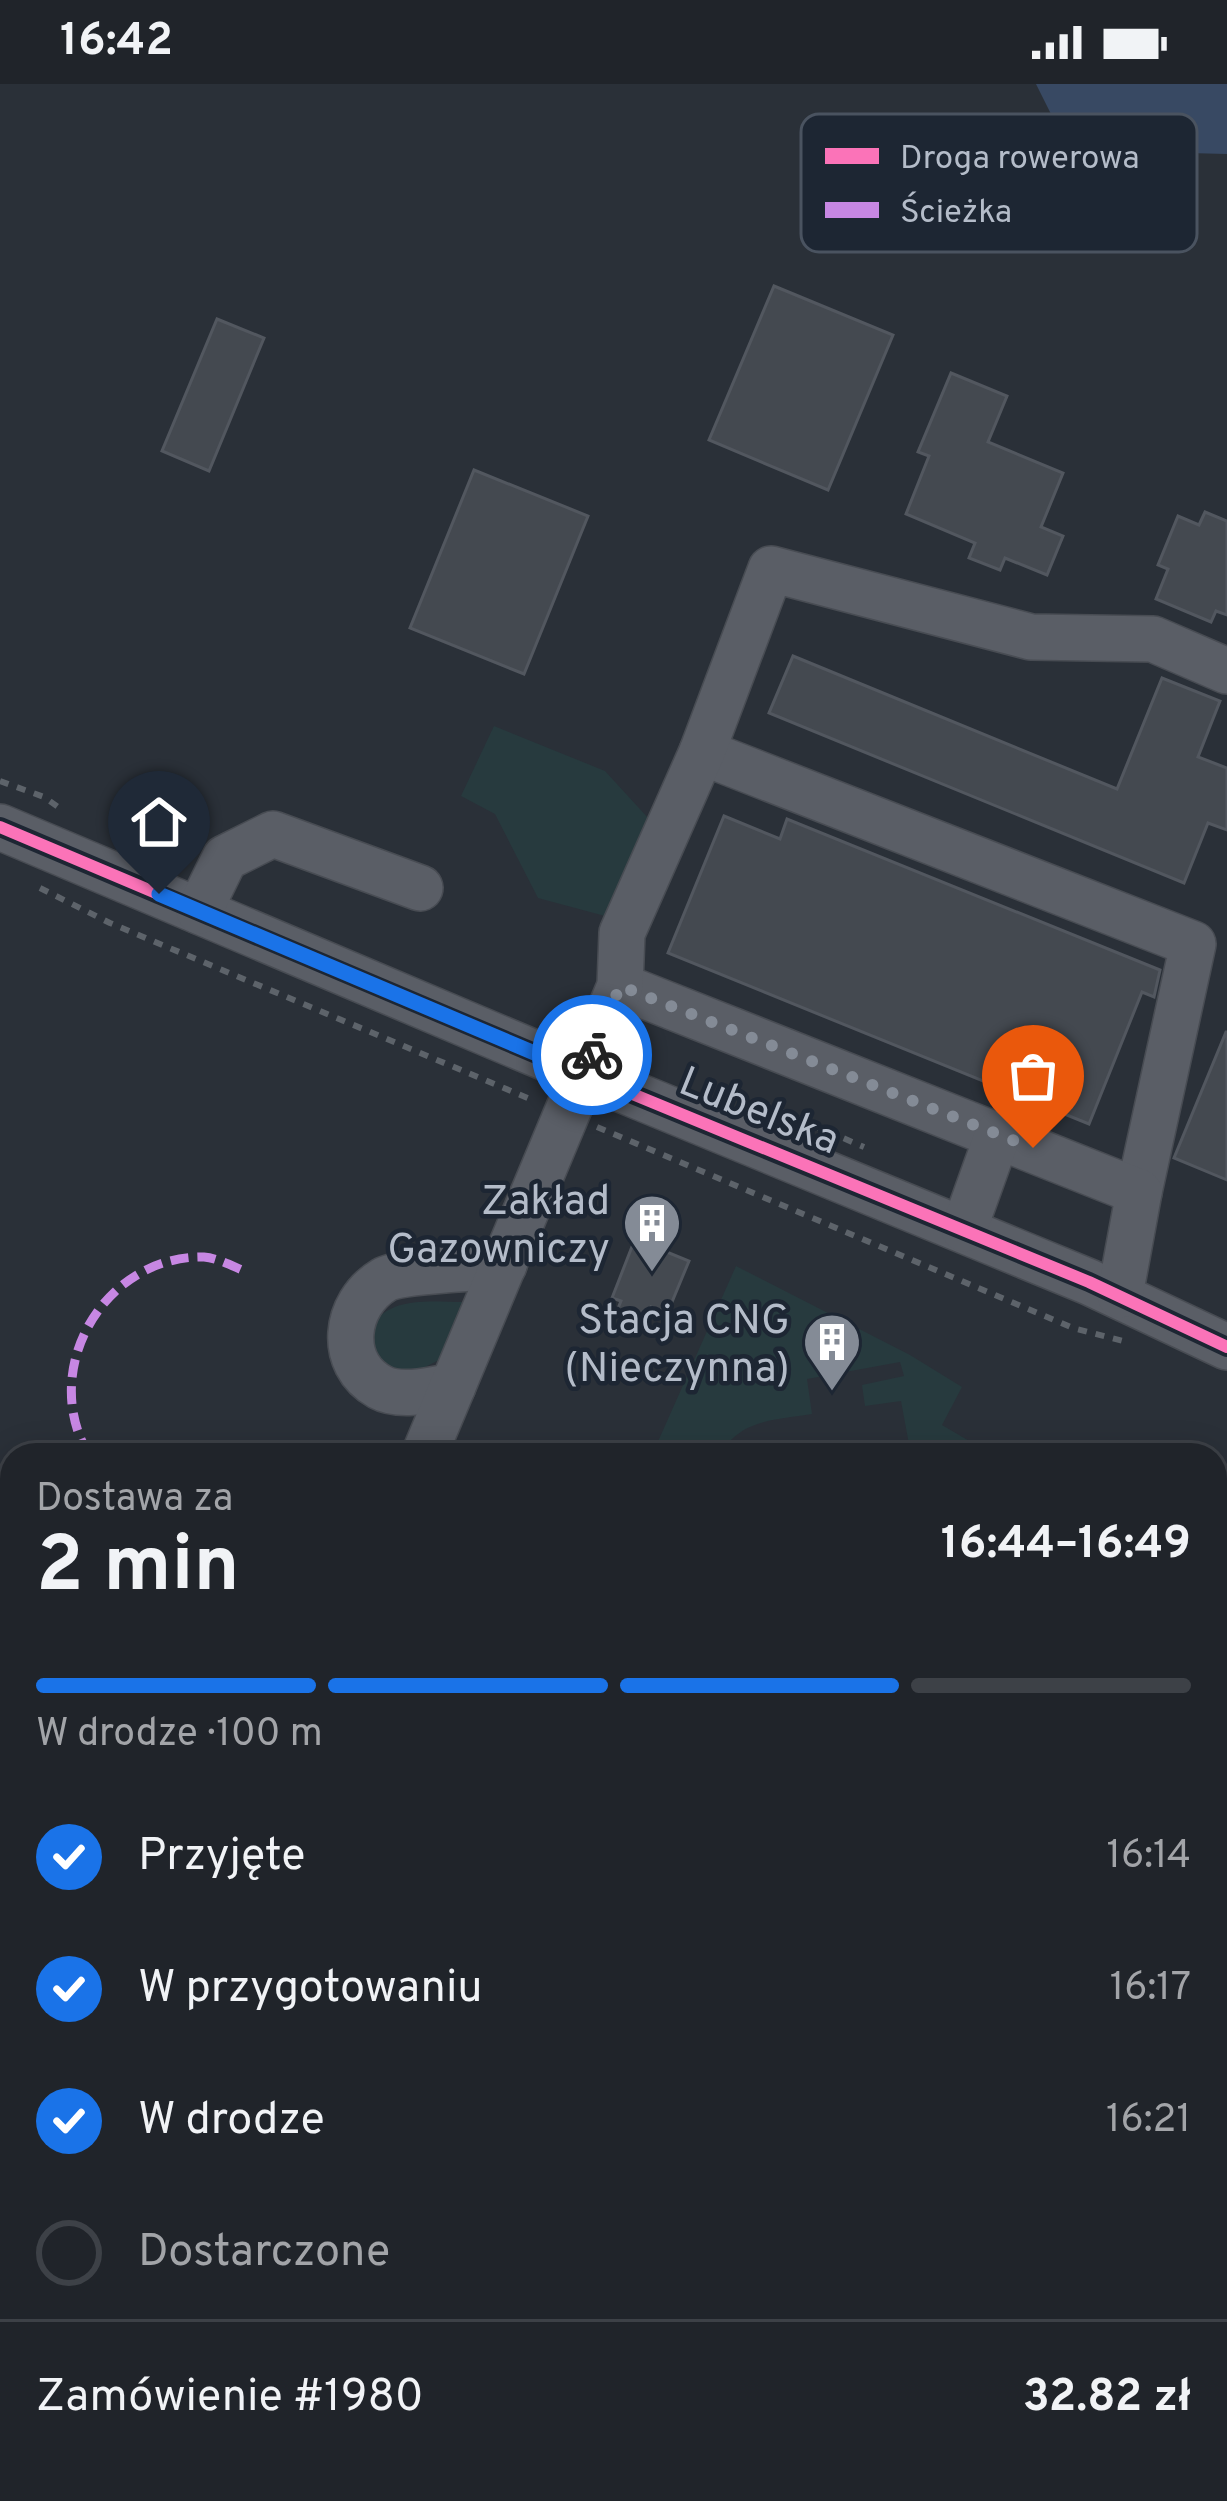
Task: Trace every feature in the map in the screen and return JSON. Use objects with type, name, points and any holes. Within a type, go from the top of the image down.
[{"type":"street","points":[[429,1443],[620,986],[622,934],[702,752],[771,569],[1031,637],[1153,639],[1227,671]]},
{"type":"street","points":[[702,752],[1193,944],[1120,1295]]},
{"type":"street","name":"Lubelska","points":[[0,827],[584,1074],[1120,1295],[1222,1332]]},
{"type":"street","points":[[199,911],[225,858],[274,834],[420,888]]},
{"type":"street","points":[[620,986],[1139,1192]]},
{"type":"street","points":[[964,1229],[998,1134]]},
{"type":"street","points":[[454,1386],[419,1392],[382,1389],[357,1367],[348,1335],[358,1305],[385,1279],[504,1265]]},
{"type":"green space","points":[[494,726],[605,771],[649,819],[605,916],[538,898],[495,814],[461,796]]},
{"type":"green space","points":[[736,1266],[910,1355],[962,1387],[942,1425],[973,1443],[909,1443],[901,1401],[865,1406],[862,1385],[904,1376],[900,1362],[807,1379],[812,1414],[748,1428],[728,1443],[657,1443]]},
{"type":"green space","points":[[469,1302],[445,1357],[411,1374],[373,1362],[369,1333],[386,1311],[412,1303]]},
{"type":"water","points":[[1036,84],[1227,84],[1227,154],[1197,153],[1197,114],[1051,114]]},
{"type":"building","points":[[774,286],[893,335],[828,490],[709,440]]},
{"type":"building","points":[[217,319],[264,338],[209,471],[162,451]]},
{"type":"building","points":[[951,373],[1007,396],[988,442],[1063,473],[1041,527],[1063,536],[1047,575],[1005,558],[1000,570],[969,558],[975,543],[906,514],[929,456],[918,452]]},
{"type":"building","points":[[474,470],[588,516],[524,674],[410,628]]},
{"type":"building","points":[[1205,512],[1227,521],[1227,615],[1216,611],[1211,622],[1156,599],[1168,569],[1158,565],[1178,516],[1199,525]]},
{"type":"building","points":[[793,656],[1117,789],[1162,678],[1220,701],[1198,757],[1227,768],[1227,830],[1208,823],[1184,883],[769,713]]},
{"type":"building","points":[[724,816],[780,839],[787,819],[1160,970],[1154,997],[1142,992],[1089,1124],[668,953]]},
{"type":"building","points":[[1227,1032],[1227,1180],[1174,1158]]},
{"type":"building","name":"Zakład Gazowniczy","points":[[635,1239],[689,1261],[667,1314],[651,1307],[645,1322],[617,1311],[621,1301],[612,1298]]},
{"type":"marked path","points":[[84,1443],[75,1422],[71,1388],[77,1354],[90,1323],[110,1296],[137,1275],[168,1261],[204,1257],[247,1272]]},
{"type":"cycle path","points":[[0,827],[1089,1282],[1227,1347]]},
{"type":"way so far","points":[[592,1055],[620,986],[1033,1148]]},
{"type":"place","name":"Zakład Gazowniczy","points":[[652,1274]]},
{"type":"place","name":"Stacja CNG (Nieczynna)","points":[[832,1393]]},
{"type":"route","points":[[159,894],[584,1074],[592,1055]]}]
